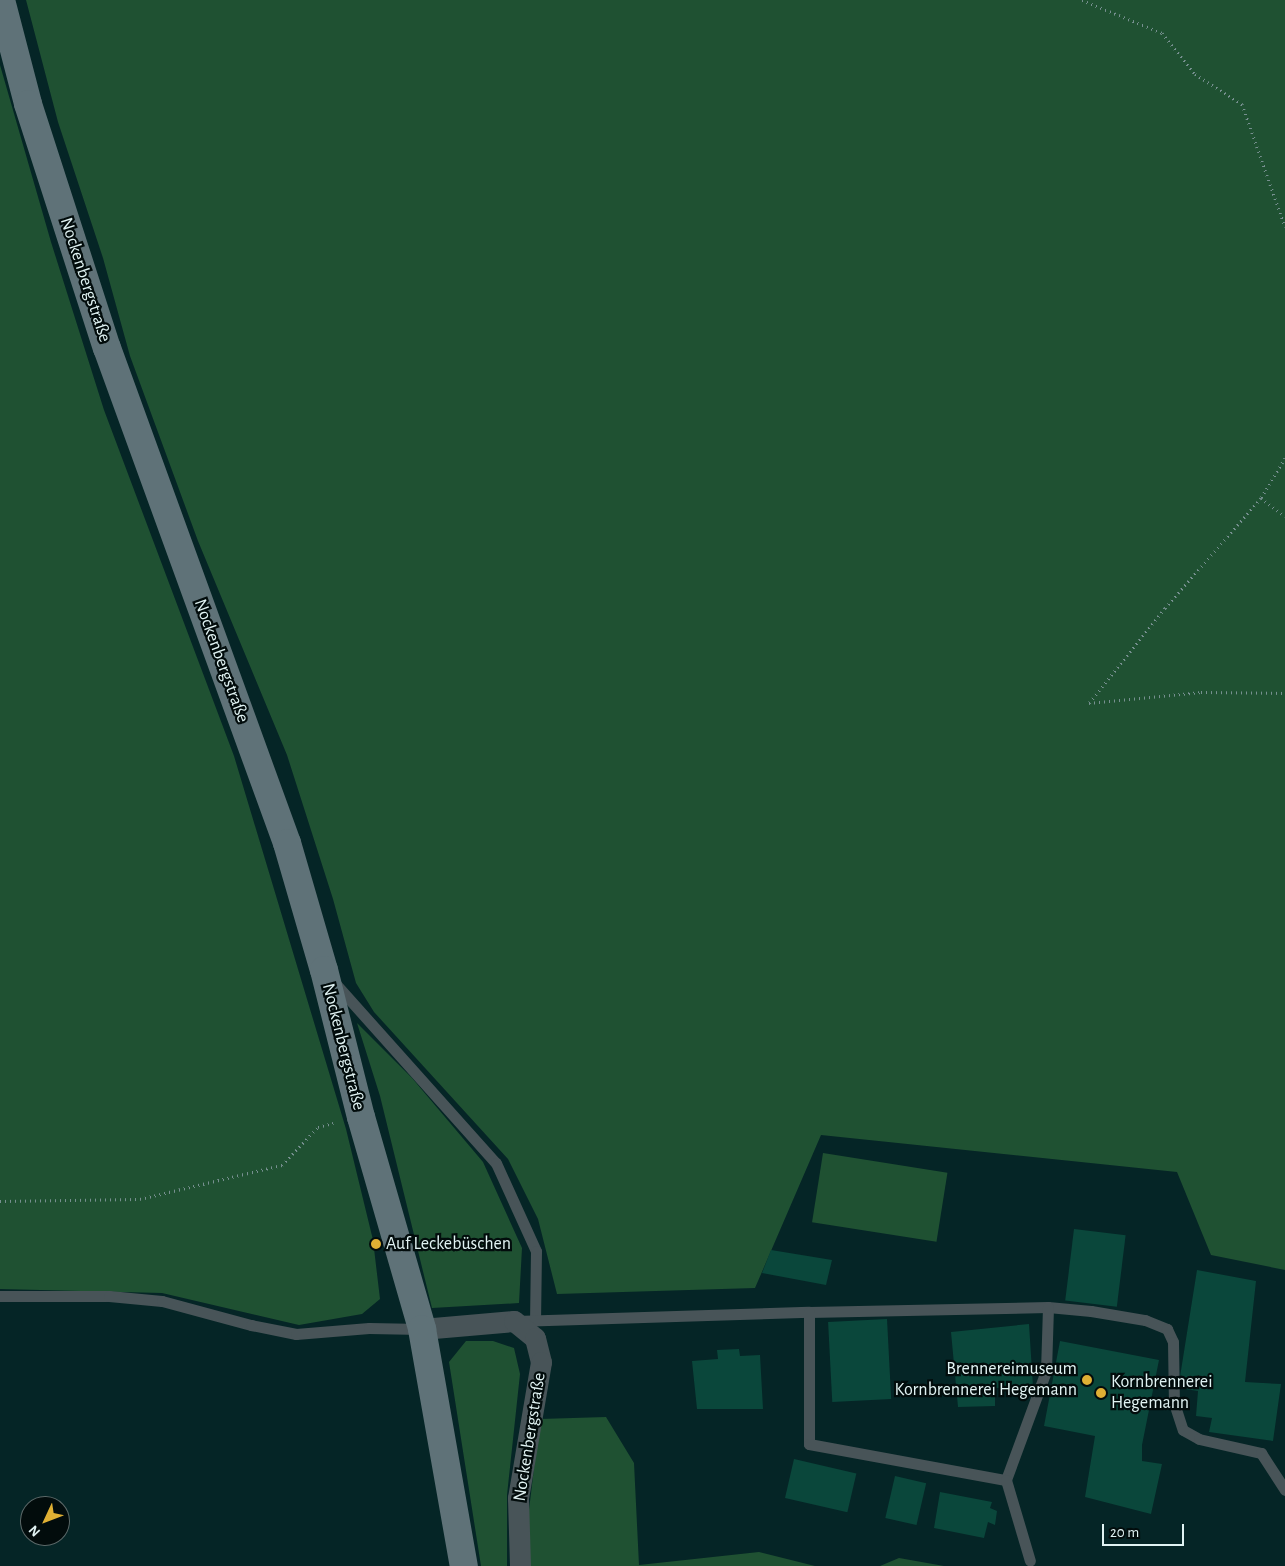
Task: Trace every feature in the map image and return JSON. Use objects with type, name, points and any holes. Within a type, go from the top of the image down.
[{"type":"main road","name":"Nockenbergstraße","points":[[2,0],[28,104],[107,348],[287,843],[324,970],[361,1117],[422,1329],[464,1566]]},
{"type":"street","points":[[422,1329],[524,1321]]},
{"type":"street","name":"Nockenbergstraße","points":[[520,1566],[518,1498],[541,1362],[535,1338],[524,1321]]},
{"type":"lane","points":[[324,970],[496,1163],[536,1251],[524,1321],[1048,1307],[1091,1311],[1145,1320],[1167,1329],[1173,1342],[1174,1403],[1183,1430],[1199,1439],[1261,1452],[1285,1490]]},
{"type":"lane","points":[[0,1296],[109,1296],[162,1301],[296,1334],[369,1328],[422,1329]]},
{"type":"lane","points":[[1030,1561],[1006,1480],[1046,1370],[1048,1307]]},
{"type":"lane","points":[[808,1312],[809,1444],[1006,1480]]},
{"type":"path","points":[[1082,0],[1162,33],[1195,74],[1242,104],[1285,227]]},
{"type":"path","points":[[1285,458],[1261,498],[1165,608],[1089,702],[1201,692],[1285,693]]},
{"type":"path","points":[[1261,498],[1285,516]]},
{"type":"path","points":[[0,1201],[140,1199],[282,1165],[318,1127],[361,1117]]},
{"type":"green space","points":[[26,0],[1285,0],[1285,1270],[1211,1255],[1177,1172],[821,1135],[755,1288],[557,1294],[538,1219],[508,1159],[374,1012],[356,983],[333,899],[287,755],[198,541],[130,356],[103,258],[58,122]]},
{"type":"green space","points":[[0,65],[51,242],[104,410],[234,756],[346,1129],[373,1240],[380,1299],[362,1314],[299,1325],[162,1293],[0,1289]]},
{"type":"green space","points":[[357,1023],[412,1078],[483,1162],[522,1248],[519,1303],[432,1308],[380,1096]]},
{"type":"green space","points":[[823,1153],[947,1173],[936,1242],[812,1222]]},
{"type":"green space","points":[[466,1341],[493,1341],[514,1348],[520,1374],[507,1495],[507,1566],[481,1566],[449,1362]]},
{"type":"green space","points":[[606,1417],[634,1463],[639,1565],[759,1552],[815,1566],[528,1566],[527,1526],[540,1419]]},
{"type":"green space","points":[[899,1558],[944,1566],[880,1566]]},
{"type":"building","points":[[1074,1229],[1126,1235],[1117,1307],[1065,1300]]},
{"type":"building","points":[[771,1250],[832,1260],[826,1285],[762,1273]]},
{"type":"building","points":[[1197,1270],[1256,1281],[1245,1382],[1281,1384],[1273,1441],[1209,1432],[1212,1418],[1196,1416],[1198,1391],[1185,1389],[1179,1383]]},
{"type":"building","points":[[887,1319],[891,1399],[832,1402],[828,1322]]},
{"type":"building","points":[[1029,1324],[1033,1387],[995,1388],[995,1406],[958,1407],[951,1332]]},
{"type":"building","name":"Kornbrennerei Hegemann","points":[[1060,1341],[1159,1360],[1142,1445],[1142,1461],[1162,1464],[1151,1514],[1085,1497],[1095,1436],[1044,1426]]},
{"type":"building","points":[[739,1349],[740,1356],[760,1355],[763,1409],[697,1409],[692,1361],[718,1359],[717,1350]]},
{"type":"building","points":[[794,1459],[856,1473],[847,1512],[785,1498]]},
{"type":"building","points":[[895,1476],[926,1483],[917,1525],[885,1518]]},
{"type":"building","points":[[940,1492],[992,1502],[990,1508],[997,1511],[995,1525],[988,1522],[984,1538],[934,1528]]},
{"type":"place","name":"Auf Leckebüschen","points":[[376,1244]]},
{"type":"place","name":"Brennereimuseum Kornbrennerei Hegemann","points":[[1087,1380]]},
{"type":"place","name":"Kornbrennerei Hegemann","points":[[1101,1393]]}]
